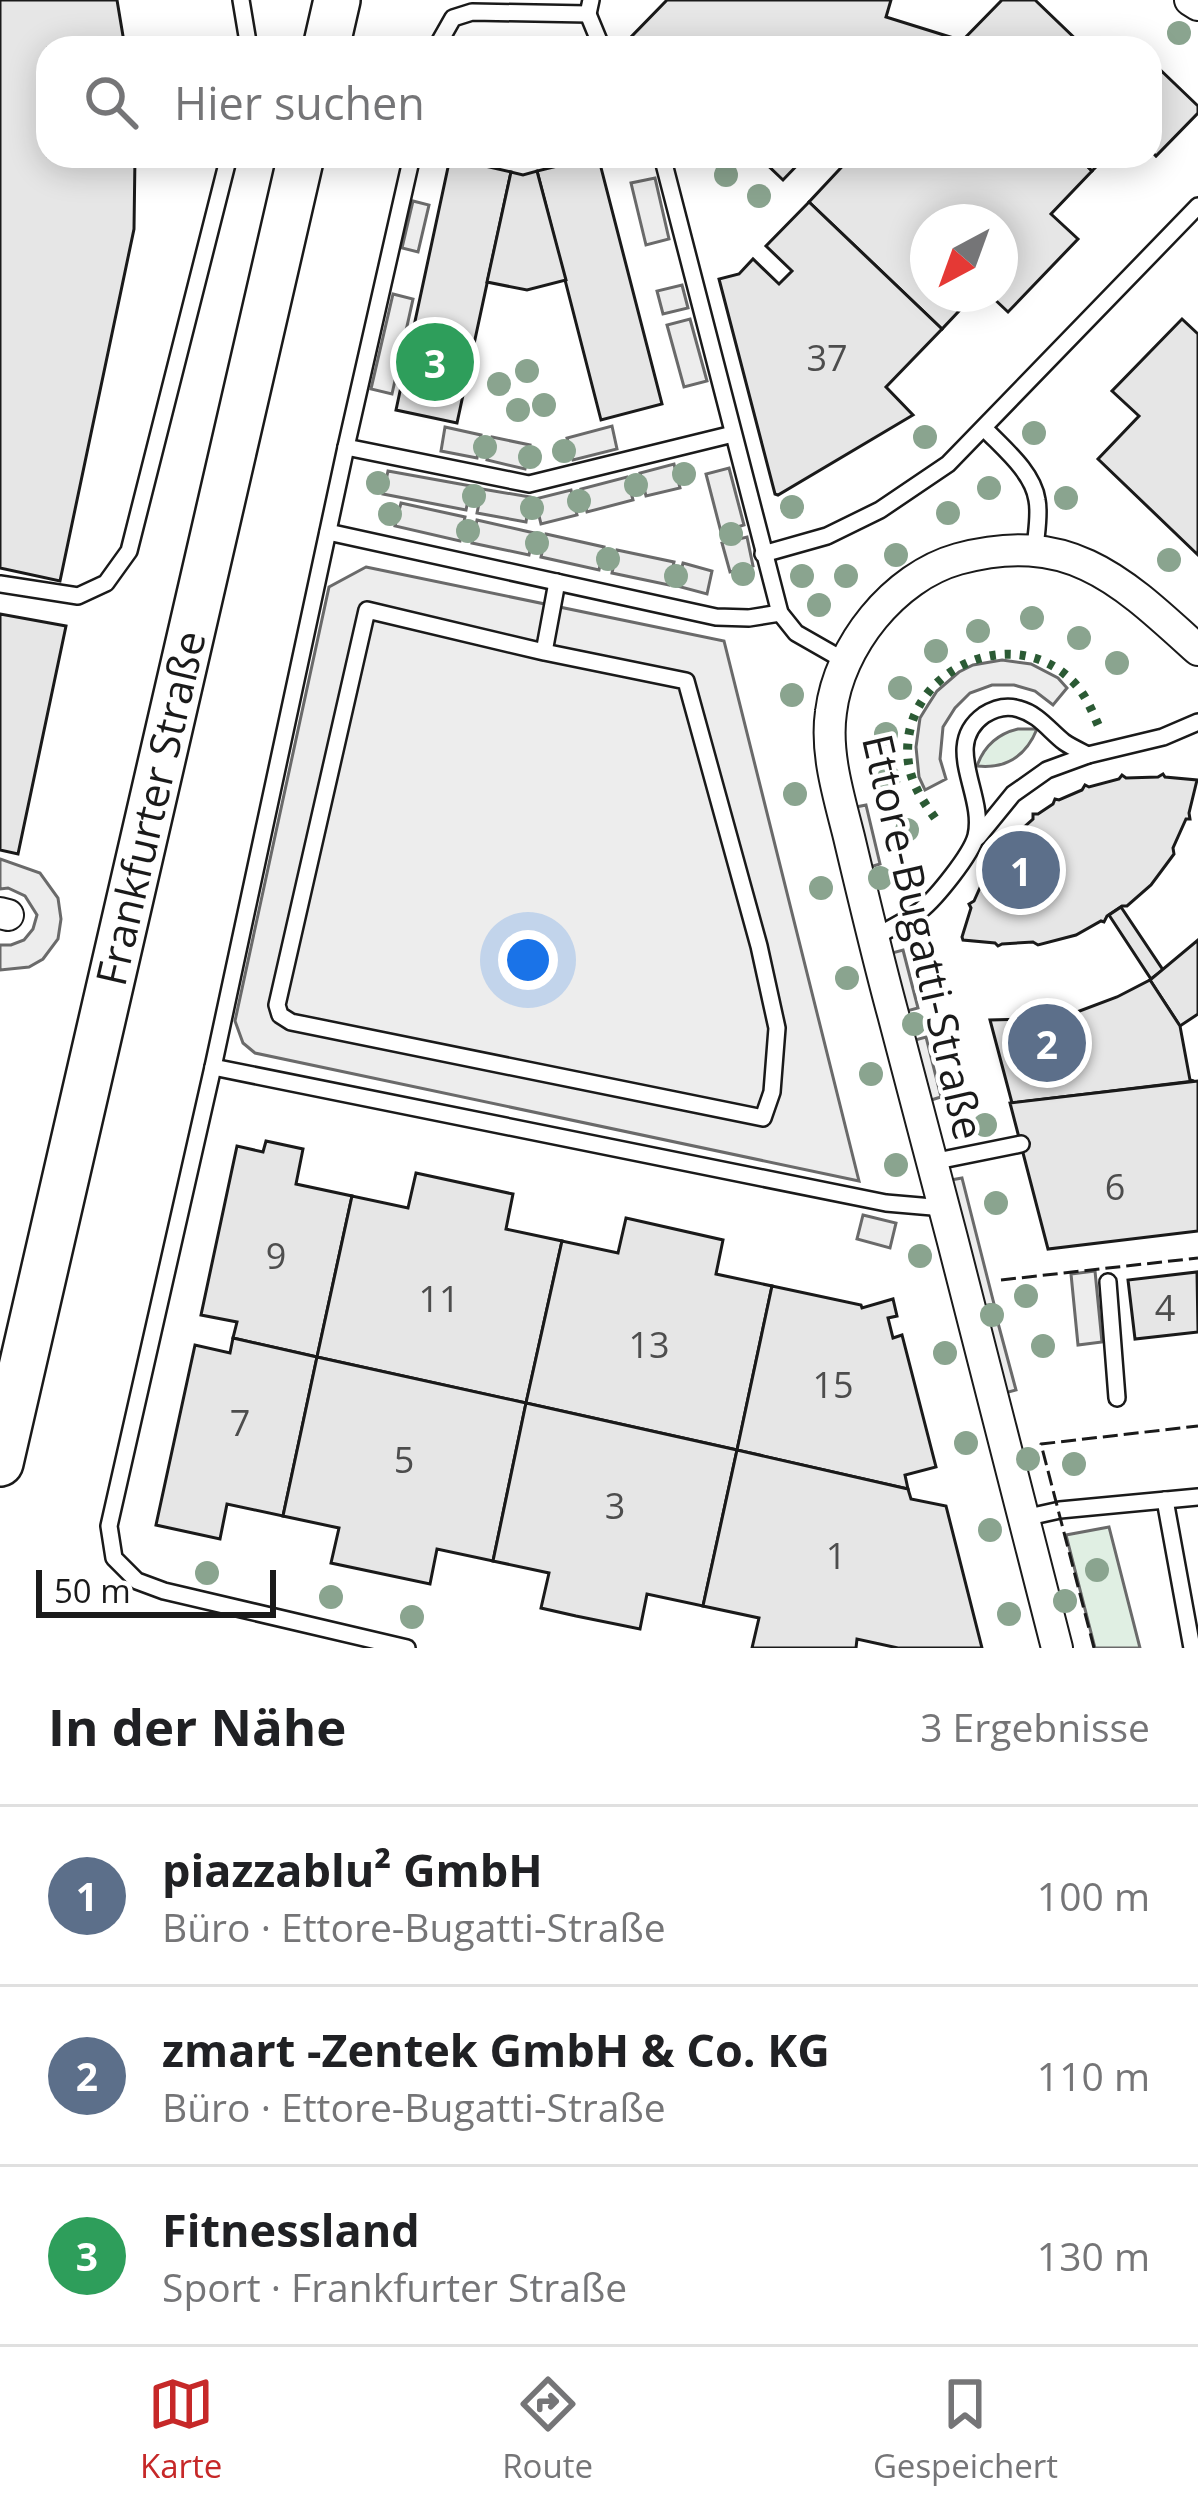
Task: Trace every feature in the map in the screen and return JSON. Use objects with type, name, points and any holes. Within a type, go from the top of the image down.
[{"type":"main road","points":[[329,36],[337,0]]},
{"type":"main road","name":"Frankfurter Straße","points":[[0,1463],[298,168]]},
{"type":"street","points":[[1190,0],[1198,5]]},
{"type":"street","name":"Ettore-Bugatti-Straße","points":[[1057,1648],[873,939],[833,771],[830,718],[845,661],[883,608],[914,578],[984,552],[1035,549],[1101,572],[1132,590],[1198,650]]},
{"type":"lane","points":[[241,0],[247,36]]},
{"type":"lane","points":[[443,36],[453,17],[472,12],[590,7],[598,36]]},
{"type":"lane","points":[[0,584],[78,596],[106,584],[129,551],[226,168]]},
{"type":"lane","points":[[407,1648],[137,1581],[114,1558],[109,1526],[409,168]]},
{"type":"lane","points":[[665,168],[780,613],[796,633],[845,661]]},
{"type":"lane","points":[[764,554],[826,536],[880,510],[948,464],[1198,206]]},
{"type":"lane","points":[[985,429],[1034,488],[1038,504],[1035,549]]},
{"type":"lane","points":[[346,447],[529,484],[733,434]]},
{"type":"lane","points":[[328,532],[716,617],[780,613]]},
{"type":"lane","points":[[544,652],[557,582]]},
{"type":"lane","points":[[367,610],[544,652],[686,681],[777,1028],[772,1092],[763,1118],[291,1022],[280,1015],[277,1004],[367,610]]},
{"type":"lane","points":[[976,840],[978,809],[964,748],[968,732],[979,719],[1003,707],[1016,707],[1088,755]]},
{"type":"lane","points":[[873,939],[922,909],[1013,794],[1048,770],[1198,722]]},
{"type":"lane","points":[[213,1066],[886,1203],[944,1208]]},
{"type":"lane","points":[[932,1162],[1021,1144]]},
{"type":"lane","points":[[1108,1282],[1117,1398]]},
{"type":"lane","points":[[1024,1518],[1060,1510],[1198,1497]]},
{"type":"lane","points":[[1165,1500],[1192,1648]]},
{"type":"green space","points":[[1018,729],[1037,729],[1021,753],[1006,763],[977,766],[992,742]]},
{"type":"green space","points":[[1109,1527],[1140,1648],[1095,1648],[1066,1535]]},
{"type":"shaded area","points":[[655,178],[669,239],[646,245],[631,183]]},
{"type":"shaded area","points":[[413,201],[429,205],[418,252],[402,248]]},
{"type":"shaded area","points":[[682,285],[688,308],[663,314],[657,291]]},
{"type":"shaded area","points":[[393,294],[413,299],[392,394],[371,389]]},
{"type":"shaded area","points":[[690,319],[707,381],[684,387],[667,325]]},
{"type":"shaded area","points":[[612,426],[617,449],[573,460],[567,438]]},
{"type":"shaded area","points":[[445,427],[481,435],[477,458],[441,451]]},
{"type":"shaded area","points":[[492,437],[530,445],[525,469],[487,460]]},
{"type":"shaded area","points":[[674,464],[680,488],[646,496],[640,473]]},
{"type":"shaded area","points":[[729,468],[744,525],[721,532],[706,474]]},
{"type":"shaded area","points":[[388,471],[471,486],[466,510],[383,494]]},
{"type":"shaded area","points":[[627,477],[633,500],[587,512],[581,489]]},
{"type":"shaded area","points":[[482,489],[530,497],[526,522],[477,513]]},
{"type":"shaded area","points":[[571,490],[577,515],[541,524],[535,499]]},
{"type":"shaded area","points":[[401,503],[465,517],[460,541],[395,526]]},
{"type":"shaded area","points":[[477,520],[534,533],[529,555],[472,543]]},
{"type":"shaded area","points":[[546,534],[604,547],[599,570],[541,557]]},
{"type":"shaded area","points":[[747,537],[753,566],[730,572],[722,543]]},
{"type":"shaded area","points":[[617,550],[674,562],[669,585],[612,573]]},
{"type":"shaded area","points":[[683,563],[712,571],[707,594],[677,586]]},
{"type":"shaded area","points":[[366,567],[724,641],[859,1181],[255,1053],[243,1043],[235,1021],[329,587]]},
{"type":"shaded area","points":[[1002,660],[1031,664],[1067,688],[1053,705],[1035,691],[1014,685],[992,685],[970,693],[943,727],[940,759],[946,779],[925,790],[916,747],[920,718],[937,691],[959,672]]},
{"type":"shaded area","points":[[866,805],[880,864],[870,867],[856,807]]},
{"type":"shaded area","points":[[0,859],[40,873],[58,898],[58,939],[43,959],[29,967],[0,970],[0,945],[24,940],[37,915],[25,896],[0,889]]},
{"type":"shaded area","points":[[903,950],[918,1008],[907,1011],[892,953]]},
{"type":"shaded area","points":[[926,1037],[941,1097],[931,1100],[915,1040]]},
{"type":"shaded area","points":[[962,1178],[994,1304],[983,1306],[951,1180]]},
{"type":"shaded area","points":[[863,1215],[896,1223],[890,1248],[857,1239]]},
{"type":"shaded area","points":[[1095,1271],[1102,1342],[1078,1345],[1071,1274]]},
{"type":"shaded area","points":[[998,1323],[1016,1390],[1005,1393],[987,1326]]},
{"type":"building","points":[[0,0],[117,0],[123,36],[36,36],[36,168],[135,168],[134,229],[60,581],[0,568]]},
{"type":"building","points":[[667,0],[891,0],[886,17],[947,36],[632,36]]},
{"type":"building","points":[[1002,0],[1035,0],[1072,36],[967,36]]},
{"type":"building","points":[[1162,72],[1198,106],[1198,113],[1162,150]]},
{"type":"building","points":[[448,168],[511,172],[457,423],[396,410]]},
{"type":"building","points":[[601,168],[662,404],[601,420],[537,171]]},
{"type":"building","points":[[770,168],[794,168],[783,180]]},
{"type":"building","points":[[841,168],[1092,171],[1051,214],[1078,239],[1018,302],[1018,204],[910,204],[910,298],[809,202]]},
{"type":"building","points":[[537,171],[566,280],[527,290],[487,282],[511,172]]},
{"type":"building","points":[[809,202],[910,298],[910,312],[924,312],[942,329],[886,387],[913,415],[778,495],[719,279],[739,274],[753,259],[779,284],[792,271],[766,246]]},
{"type":"building","points":[[924,312],[958,312],[942,329]]},
{"type":"building","points":[[1182,319],[1198,334],[1198,555],[1098,459],[1139,416],[1112,391]]},
{"type":"building","points":[[0,614],[66,626],[18,854],[0,850]]},
{"type":"building","points":[[1163,774],[1197,780],[1190,819],[1186,819],[1174,854],[1151,885],[1127,906],[1076,935],[1038,945],[998,946],[963,940],[969,904],[985,868],[1033,814],[1085,785],[1122,775]]},
{"type":"building","points":[[1121,907],[1163,970],[1151,979],[1109,915]]},
{"type":"building","points":[[1198,940],[1198,1014],[1180,1026],[1150,980]]},
{"type":"building","points":[[1150,980],[1180,1026],[1190,1080],[1194,1081],[1012,1103],[990,1020],[1077,1012]]},
{"type":"building","points":[[1198,1081],[1198,1231],[1048,1249],[1010,1103]]},
{"type":"building","points":[[266,1141],[303,1149],[296,1184],[352,1196],[317,1357],[233,1338],[237,1322],[201,1315],[237,1146],[263,1152]]},
{"type":"building","points":[[416,1173],[513,1194],[506,1229],[562,1241],[526,1403],[317,1357],[352,1196],[408,1208]]},
{"type":"building","points":[[626,1218],[723,1240],[716,1274],[772,1286],[737,1450],[526,1403],[562,1241],[618,1253]]},
{"type":"building","points":[[1197,1272],[1198,1332],[1135,1339],[1128,1280]]},
{"type":"building","points":[[772,1286],[862,1308],[893,1299],[897,1316],[888,1318],[893,1338],[902,1335],[936,1467],[905,1475],[908,1489],[737,1450]]},
{"type":"building","points":[[233,1338],[317,1357],[283,1516],[227,1504],[220,1539],[156,1525],[195,1345],[230,1353]]},
{"type":"building","points":[[317,1357],[526,1403],[493,1561],[437,1549],[430,1584],[331,1563],[339,1528],[283,1516]]},
{"type":"building","points":[[526,1403],[737,1450],[703,1606],[647,1594],[640,1629],[576,1616],[541,1608],[549,1573],[493,1561]]},
{"type":"building","points":[[737,1450],[908,1489],[911,1499],[946,1506],[982,1648],[898,1648],[857,1639],[856,1648],[752,1648],[759,1618],[703,1606]]},
{"type":"hedge","points":[[935,818],[911,775],[911,727],[923,700],[942,678],[967,663],[995,655],[1025,656],[1052,666],[1081,691],[1099,727]]},
{"type":"fence","points":[[1001,1280],[1198,1258]]},
{"type":"fence","points":[[1094,1648],[1041,1444],[1198,1426]]},
{"type":"place","name":"Fitnessland","points":[[435,362]]},
{"type":"place","name":"piazzablu² GmbH","points":[[1021,870]]},
{"type":"place","name":"zmart -Zentek GmbH & Co. KG","points":[[1047,1043]]}]
